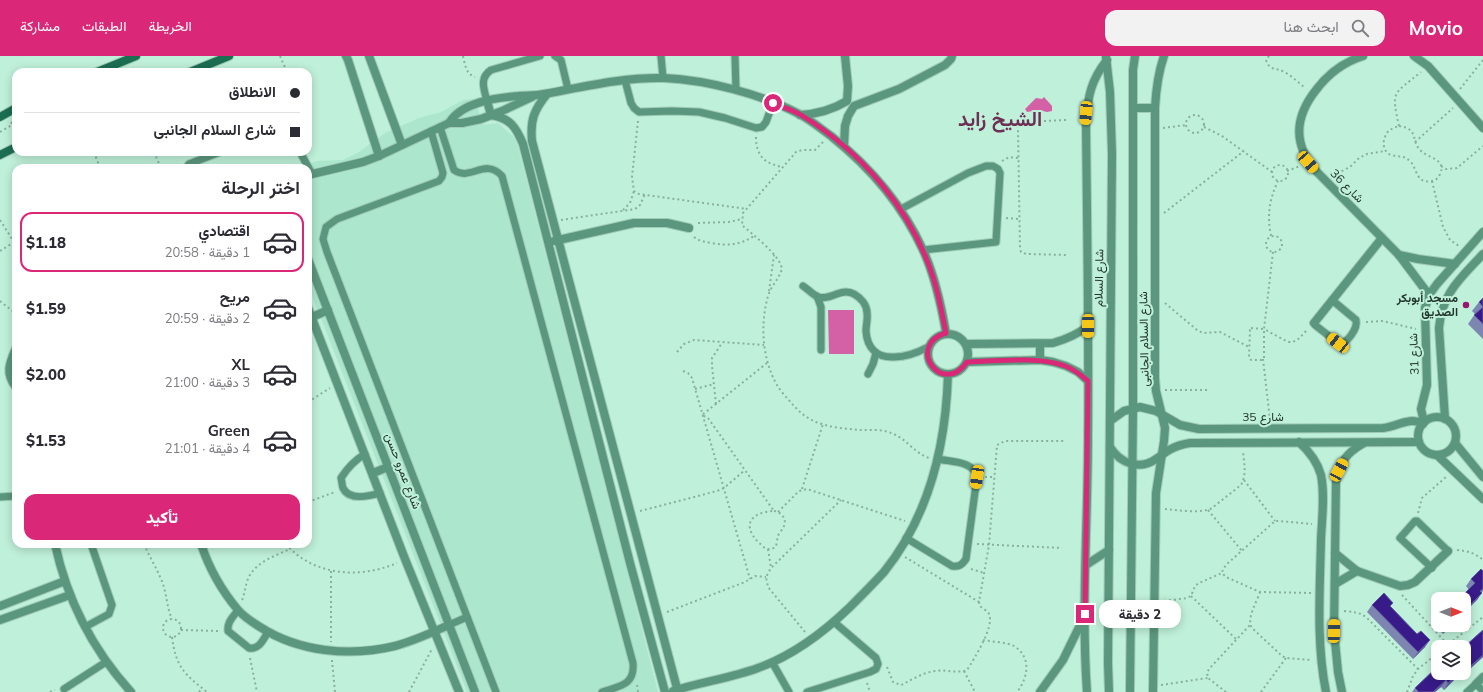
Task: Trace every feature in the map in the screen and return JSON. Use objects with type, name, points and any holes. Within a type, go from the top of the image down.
[{"type":"street","points":[[107,68],[136,56]]},
{"type":"street","points":[[200,68],[228,56]]},
{"type":"street","points":[[346,56],[379,156]]},
{"type":"street","points":[[369,56],[402,146]]},
{"type":"street","points":[[844,146],[845,126],[850,104],[845,56]]},
{"type":"street","points":[[800,115],[820,113],[899,89],[945,65],[952,56]]},
{"type":"street","points":[[1130,692],[1132,464],[1132,70],[1135,56]]},
{"type":"street","name":"شارع السلام الجانبى","points":[[1152,689],[1155,509],[1157,480],[1162,454],[1164,428],[1156,390],[1155,108],[1160,65],[1164,56]]},
{"type":"street","name":"شارع 36","points":[[1362,56],[1345,64],[1333,72],[1322,82],[1306,104],[1301,115],[1299,127],[1303,151],[1308,162],[1317,172],[1399,255],[1429,295]]},
{"type":"street","points":[[1414,56],[1428,66],[1483,128]]},
{"type":"street","points":[[1087,692],[1085,668],[1088,381],[1086,121],[1087,104],[1091,88],[1106,58]]},
{"type":"street","name":"شارع السلام","points":[[1106,58],[1112,119],[1109,692]]},
{"type":"street","points":[[312,175],[347,167],[379,156],[449,123],[470,122],[491,115],[532,97],[597,83],[625,80],[663,78],[712,84],[736,90],[773,103],[800,115],[844,146],[863,163],[883,185],[900,209],[923,250],[933,276],[941,304],[946,333]]},
{"type":"street","points":[[547,94],[533,116],[531,128],[532,141],[631,514],[675,691],[758,668],[772,662],[811,640],[834,622],[870,588],[897,553],[906,538],[914,524],[932,481],[945,424],[948,374]]},
{"type":"street","points":[[449,123],[465,109],[487,101],[520,96],[532,97]]},
{"type":"street","points":[[487,101],[491,115]]},
{"type":"street","points":[[1132,108],[1155,108]]},
{"type":"street","points":[[3,115],[12,110]]},
{"type":"street","points":[[491,115],[502,117],[511,124],[518,133],[523,144],[630,563],[666,692]]},
{"type":"street","points":[[0,155],[12,149]]},
{"type":"street","points":[[549,243],[634,223],[667,223],[689,228]]},
{"type":"street","name":"شارع 31","points":[[1423,423],[1421,409],[1427,385],[1425,308],[1429,295],[1483,232]]},
{"type":"street","points":[[1314,323],[1382,238]]},
{"type":"street","points":[[1445,418],[1439,328],[1440,316],[1448,294],[1455,284],[1483,254]]},
{"type":"street","points":[[1399,255],[1455,264]]},
{"type":"street","name":"شارع عمرو حسن","points":[[312,269],[475,692]]},
{"type":"street","points":[[312,317],[328,310]]},
{"type":"street","points":[[312,323],[338,383],[405,559],[459,692]]},
{"type":"street","points":[[966,344],[1053,343],[1066,340],[1078,334],[1088,326]]},
{"type":"street","points":[[946,333],[954,334],[961,337],[966,344],[968,353],[967,362],[956,373],[940,373],[934,369],[929,362],[927,355],[928,347],[932,340],[938,335],[946,333]]},
{"type":"street","points":[[1040,344],[1040,360]]},
{"type":"street","points":[[967,362],[1040,360],[1054,362],[1078,372],[1088,381]]},
{"type":"street","points":[[582,377],[594,374]]},
{"type":"street","points":[[1110,421],[1124,411],[1132,408]]},
{"type":"street","name":"شارع 35","points":[[1132,408],[1148,408],[1180,425],[1189,428],[1383,428],[1410,421],[1423,423]]},
{"type":"street","points":[[1437,455],[1448,452],[1455,443],[1456,432],[1453,426],[1445,418],[1434,417],[1423,423],[1418,432],[1419,442],[1426,452],[1437,455],[1483,499]]},
{"type":"street","points":[[595,427],[607,424]]},
{"type":"street","points":[[1299,442],[1312,456],[1320,473],[1322,482],[1320,593],[1321,660],[1326,692]]},
{"type":"street","points":[[1342,692],[1335,652],[1334,610],[1336,482],[1339,470],[1345,458],[1353,449],[1365,442]]},
{"type":"street","points":[[1110,447],[1119,458],[1132,464],[1148,463],[1180,445],[1190,443],[1419,442]]},
{"type":"street","points":[[1455,443],[1483,477]]},
{"type":"street","points":[[373,473],[388,467]]},
{"type":"street","points":[[56,548],[70,595],[85,627],[106,662],[131,692]]},
{"type":"street","points":[[203,548],[218,582],[238,610],[248,619],[268,632],[299,644],[331,651],[352,652],[395,646],[436,635],[449,625]]},
{"type":"street","points":[[1086,565],[1110,550]]},
{"type":"street","points":[[1335,553],[1357,571],[1400,586],[1415,582],[1432,568],[1448,550]]},
{"type":"street","points":[[630,563],[642,559]]},
{"type":"street","points":[[1335,584],[1357,571]]},
{"type":"street","points":[[0,606],[65,581]]},
{"type":"street","points":[[47,588],[52,601]]},
{"type":"street","points":[[0,620],[70,595]]},
{"type":"street","points":[[1040,692],[1063,660],[1085,614]]},
{"type":"street","points":[[1476,684],[1483,677]]},
{"type":"lane","points":[[487,101],[482,84],[486,73],[491,70],[540,56]]},
{"type":"lane","points":[[555,56],[561,60],[568,89]]},
{"type":"lane","points":[[661,56],[663,78]]},
{"type":"lane","points":[[735,56],[736,90]]},
{"type":"lane","points":[[625,80],[631,103],[639,112],[699,112],[725,118],[756,128],[762,127],[766,122],[773,103]]},
{"type":"lane","points":[[440,127],[454,170],[463,174],[491,168],[502,176],[633,663],[634,672],[630,680],[622,685],[602,692]]},
{"type":"lane","points":[[431,131],[442,168],[442,177],[439,181],[337,219],[326,227],[323,239],[326,252],[496,692]]},
{"type":"lane","points":[[190,164],[210,156]]},
{"type":"lane","points":[[900,209],[986,166],[993,166],[998,169],[1000,173],[997,240],[993,243],[923,250]]},
{"type":"lane","points":[[803,286],[817,296],[820,301],[821,350]]},
{"type":"lane","points":[[817,296],[830,297],[844,292],[852,293],[859,298],[865,305],[867,313],[867,340],[870,347],[876,353],[883,356],[902,357],[913,355],[928,347]]},
{"type":"lane","points":[[821,312],[830,297]]},
{"type":"lane","points":[[1314,323],[1338,343],[1341,344],[1345,342],[1355,329],[1357,324],[1356,320],[1332,300]]},
{"type":"lane","points":[[868,374],[876,353]]},
{"type":"lane","points":[[12,356],[9,362],[8,372],[12,381]]},
{"type":"lane","points":[[366,454],[355,460],[347,469],[342,478],[343,488],[349,494],[357,497],[380,493]]},
{"type":"lane","points":[[906,538],[952,566],[958,567],[963,564],[966,559],[977,477],[976,472],[973,467],[968,465],[938,459]]},
{"type":"lane","points":[[0,497],[12,496]]},
{"type":"lane","points":[[1432,568],[1400,538],[1416,521],[1448,550]]},
{"type":"lane","points":[[85,627],[109,614],[112,605],[92,548]]},
{"type":"lane","points":[[238,610],[229,622],[227,627],[228,631],[249,648],[252,649],[259,646],[268,632]]},
{"type":"lane","points":[[449,625],[467,616]]},
{"type":"lane","points":[[807,692],[870,672],[876,669],[878,664],[876,658],[834,622]]},
{"type":"lane","points":[[64,689],[106,662]]},
{"type":"lane","points":[[772,662],[789,692]]},
{"type":"lane","points":[[1467,692],[1476,684],[1483,691]]},
{"type":"path","points":[[280,56],[285,68]]},
{"type":"path","points":[[463,56],[467,72],[471,76],[483,78]]},
{"type":"path","points":[[1269,56],[1266,60],[1270,67],[1283,71],[1313,94]]},
{"type":"path","points":[[1415,142],[1457,99],[1483,60]]},
{"type":"path","points":[[1399,126],[1394,96],[1428,66]]},
{"type":"path","points":[[621,211],[630,203],[634,191],[632,177],[639,112]]},
{"type":"path","points":[[1196,114],[1203,118],[1204,127],[1199,133],[1190,132],[1186,125],[1188,117],[1196,114]]},
{"type":"path","points":[[0,132],[12,125],[3,115]]},
{"type":"path","points":[[1066,120],[1022,122],[1018,124],[1020,248],[1022,252],[1026,254],[1066,255]]},
{"type":"path","points":[[1155,130],[1186,125]]},
{"type":"path","points":[[1441,166],[1441,173],[1438,178],[1426,182],[1420,179],[1410,161],[1404,157],[1391,155],[1386,151],[1384,138],[1387,132],[1392,128],[1399,126],[1411,130],[1415,136],[1415,142],[1422,152],[1438,161],[1441,166],[1446,169],[1457,168],[1483,146]]},
{"type":"path","points":[[1204,127],[1222,136],[1244,151],[1272,172],[1274,179],[1278,181],[1286,179],[1288,175],[1287,171],[1281,165],[1274,168],[1272,172]]},
{"type":"path","points":[[756,128],[758,153],[764,160],[773,165],[783,167]]},
{"type":"path","points":[[768,295],[782,269],[782,265],[774,255],[742,225],[743,213],[796,152],[802,150],[815,150],[830,136]]},
{"type":"path","points":[[1155,220],[1244,151]]},
{"type":"path","points":[[1317,172],[1328,174],[1340,172],[1350,167],[1359,158],[1367,154],[1386,151]]},
{"type":"path","points":[[998,169],[1002,161],[1009,157],[1018,158]]},
{"type":"path","points":[[1287,171],[1308,162]]},
{"type":"path","points":[[1271,236],[1269,214],[1272,197],[1278,181]]},
{"type":"path","points":[[1432,181],[1441,220],[1446,234],[1450,240],[1466,251]]},
{"type":"path","points":[[634,191],[639,194],[747,209]]},
{"type":"path","points":[[553,221],[635,209],[640,205],[645,194]]},
{"type":"path","points":[[998,218],[1019,219]]},
{"type":"path","points":[[742,219],[729,222],[699,223],[689,228],[694,238],[721,245],[739,244],[754,236]]},
{"type":"path","points":[[0,220],[12,238]]},
{"type":"path","points":[[1274,235],[1281,240],[1282,244],[1277,251],[1273,252],[1269,251],[1265,243],[1267,239],[1274,235]]},
{"type":"path","points":[[0,250],[12,244]]},
{"type":"path","points":[[1270,429],[1263,359],[1264,329],[1273,252]]},
{"type":"path","points":[[774,255],[764,324],[764,345],[767,363],[777,385],[792,404],[801,414],[811,420],[823,424],[841,428],[890,432],[902,437],[918,453],[928,458],[938,459]]},
{"type":"path","points":[[1155,295],[1202,333],[1220,332],[1249,347]]},
{"type":"path","points":[[0,301],[12,311]]},
{"type":"path","points":[[1357,324],[1383,321],[1425,332]]},
{"type":"path","points":[[1263,359],[1250,359],[1249,347],[1251,328],[1264,329],[1292,343],[1296,342],[1314,323]]},
{"type":"path","points":[[677,352],[684,344],[694,340],[764,345]]},
{"type":"path","points":[[716,405],[712,358],[722,343]]},
{"type":"path","points":[[702,415],[767,363]]},
{"type":"path","points":[[683,371],[688,373],[692,378],[750,579]]},
{"type":"path","points":[[312,399],[321,392],[338,383]]},
{"type":"path","points":[[695,389],[714,384]]},
{"type":"path","points":[[1156,390],[1208,390]]},
{"type":"path","points":[[702,415],[708,418],[774,511]]},
{"type":"path","points":[[778,512],[802,489],[823,424]]},
{"type":"path","points":[[979,602],[989,545],[997,445],[1005,442],[1064,441]]},
{"type":"path","points":[[1155,509],[1208,510],[1241,485],[1244,480],[1245,473],[1242,442]]},
{"type":"path","points":[[631,514],[717,491],[724,488],[745,470]]},
{"type":"path","points":[[1416,521],[1422,498],[1453,471]]},
{"type":"path","points":[[1244,480],[1275,521]]},
{"type":"path","points":[[312,500],[343,488]]},
{"type":"path","points":[[802,489],[812,490],[914,524]]},
{"type":"path","points":[[811,640],[768,587],[766,577],[771,568],[841,500]]},
{"type":"path","points":[[1208,510],[1242,551]]},
{"type":"path","points":[[768,549],[772,549],[776,546],[778,535],[784,526],[785,520],[783,515],[774,511],[760,513],[755,516],[751,521],[750,527],[751,533],[768,549],[771,568]]},
{"type":"path","points":[[1154,602],[1187,598],[1191,596],[1195,586],[1222,573],[1227,564],[1275,521],[1322,525]]},
{"type":"path","points":[[968,543],[1062,548]]},
{"type":"path","points":[[146,548],[161,579],[167,600],[167,608],[172,619]]},
{"type":"path","points":[[238,610],[249,577],[253,570],[264,561],[290,549],[303,559],[316,566],[331,571],[370,571],[389,566],[405,559]]},
{"type":"path","points":[[1448,550],[1468,551],[1483,560]]},
{"type":"path","points":[[878,664],[887,666],[893,682],[901,685],[925,673],[937,670],[967,670],[984,640],[991,620],[988,612],[980,606],[979,602],[897,553]]},
{"type":"path","points":[[963,564],[977,572],[984,573]]},
{"type":"path","points":[[331,571],[331,651],[334,692]]},
{"type":"path","points":[[1222,573],[1226,577],[1260,592],[1320,593]]},
{"type":"path","points":[[657,615],[745,582],[755,576],[766,577]]},
{"type":"path","points":[[1392,584],[1443,640]]},
{"type":"path","points":[[1208,678],[1209,669],[1250,625],[1250,619],[1260,592]]},
{"type":"path","points":[[1191,596],[1236,640]]},
{"type":"path","points":[[1334,610],[1362,614],[1418,669]]},
{"type":"path","points":[[1454,640],[1483,617]]},
{"type":"path","points":[[181,630],[179,622],[172,619],[167,620],[162,628],[167,636],[172,637],[181,630],[228,631]]},
{"type":"path","points":[[1250,625],[1282,656],[1286,658],[1321,660]]},
{"type":"path","points":[[409,692],[436,635]]},
{"type":"path","points":[[172,637],[174,654],[180,668],[207,692]]},
{"type":"path","points":[[984,640],[1012,646],[1020,651],[1025,658],[1028,668],[1017,692]]},
{"type":"path","points":[[249,648],[257,692]]},
{"type":"path","points":[[1261,692],[1286,658]]},
{"type":"path","points":[[1407,692],[1413,676],[1418,669],[1431,659]]},
{"type":"path","points":[[964,671],[975,692]]},
{"type":"path","points":[[1152,689],[1208,678],[1226,692]]},
{"type":"path","points":[[199,692],[202,688]]},
{"type":"shaded area","points":[[1044,97],[1052,106],[1052,111],[1047,112],[1039,110],[1027,112],[1025,109],[1036,98],[1042,99]]},
{"type":"shaded area","points":[[475,99],[483,125],[498,123],[516,139],[658,692],[467,692],[312,295],[312,164],[308,164],[317,161],[343,160],[359,152],[385,133],[419,118],[441,112],[463,100]]},
{"type":"shaded area","points":[[828,310],[854,310],[854,354],[829,354]]},
{"type":"building","points":[[1483,298],[1483,307],[1479,302]]},
{"type":"building","points":[[1483,307],[1483,324],[1474,315]]},
{"type":"building","points":[[1481,569],[1483,571],[1483,589],[1480,591],[1482,593],[1471,604],[1471,592],[1466,592],[1475,583],[1471,579]]},
{"type":"building","points":[[1384,593],[1393,603],[1390,606],[1417,634],[1421,631],[1430,640],[1418,652],[1372,605]]},
{"type":"building","points":[[1483,630],[1483,655],[1471,666],[1471,641]]},
{"type":"building","points":[[1431,673],[1431,680],[1446,680],[1433,692],[1418,692],[1415,688]]},
{"type":"place","name":"مسجد أبوبكر الصديق","points":[[1466,305]]},
{"type":"district","name":"الشيخ زايد","points":[[1000,119]]},
{"type":"route","points":[[773,103],[800,115],[844,146],[863,163],[883,185],[900,209],[923,250],[933,276],[941,304],[946,333],[938,335],[932,340],[928,347],[927,355],[929,362],[934,369],[940,373],[948,374],[956,373],[967,362],[1040,360],[1066,366],[1078,372],[1088,381],[1085,614]]}]
